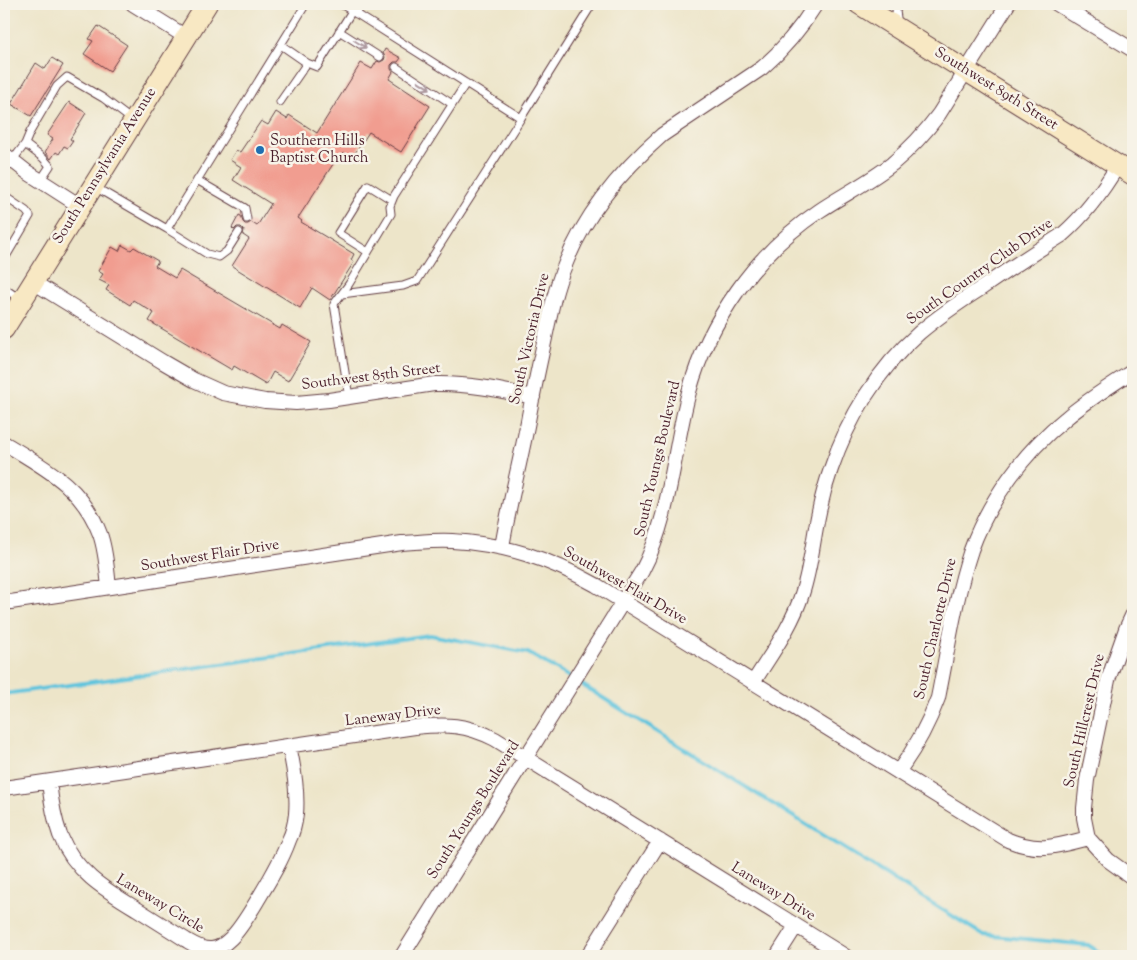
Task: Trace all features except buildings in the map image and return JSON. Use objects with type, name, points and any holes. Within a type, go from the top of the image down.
[{"type":"main road","name":"South Pennsylvania Avenue","points":[[4,329],[207,4]]},
{"type":"main road","name":"Southwest 89th Street","points":[[865,5],[966,71],[1126,170]]},
{"type":"street","points":[[133,4],[186,37]]},
{"type":"street","name":"South Victoria Drive","points":[[502,547],[550,312],[565,265],[583,228],[604,196],[626,169],[647,148],[662,135],[771,60],[789,42],[816,4]]},
{"type":"street","name":"South Youngs Boulevard","points":[[402,956],[642,571],[656,542],[690,391],[702,356],[723,313],[751,273],[785,238],[818,212],[891,165],[928,129],[1008,4]]},
{"type":"street","points":[[1057,4],[1133,50]]},
{"type":"street","points":[[6,157],[80,206]]},
{"type":"street","name":"South Country Club Drive","points":[[753,683],[784,634],[798,606],[810,566],[819,512],[826,486],[845,435],[863,400],[888,365],[918,334],[936,320],[1062,235],[1075,223],[1103,190],[1126,170]]},
{"type":"street","name":"Southwest 85th Street","points":[[33,282],[194,380],[241,397],[296,403],[329,400],[434,384],[448,384],[494,389],[533,397]]},
{"type":"street","name":"South Charlotte Drive","points":[[898,772],[924,732],[934,710],[956,604],[968,559],[996,498],[1025,458],[1063,420],[1096,395],[1133,371]]},
{"type":"street","points":[[4,443],[59,478],[83,501],[100,535],[108,570],[109,588]]},
{"type":"street","name":"Southwest Flair Drive","points":[[4,603],[402,543],[450,540],[502,547],[530,554],[558,565],[596,585],[995,832],[1020,845],[1043,848],[1088,838]]},
{"type":"street","name":"South Hillcrest Drive","points":[[1088,838],[1084,818],[1088,772],[1108,680],[1133,614]]},
{"type":"street","name":"Laneway Drive","points":[[4,788],[415,727],[443,725],[466,727],[484,734],[525,758],[845,956]]},
{"type":"street","name":"Laneway Circle","points":[[48,782],[56,823],[61,837],[74,859],[86,874],[104,889],[186,940],[197,946],[210,949],[223,945],[238,930],[276,869],[290,838],[295,818],[296,787],[289,746]]},
{"type":"street","points":[[1088,838],[1108,860],[1133,878]]},
{"type":"street","points":[[588,956],[660,841]]},
{"type":"street","points":[[777,956],[796,926]]},
{"type":"lane","points":[[167,229],[306,4]]},
{"type":"lane","points":[[341,4],[521,118]]},
{"type":"lane","points":[[281,45],[307,63],[317,67],[339,31],[362,4]]},
{"type":"lane","points":[[342,294],[403,286],[417,281],[521,118],[590,4]]},
{"type":"lane","points":[[898,4],[896,11],[898,28]]},
{"type":"lane","points":[[339,31],[380,57]]},
{"type":"lane","points":[[280,102],[307,63]]},
{"type":"lane","points":[[396,67],[452,104]]},
{"type":"lane","points":[[6,157],[25,144],[43,108],[57,86],[68,77],[103,98],[133,120]]},
{"type":"lane","points":[[348,397],[334,304],[349,284],[391,214],[390,206],[392,200],[466,82]]},
{"type":"lane","points":[[25,144],[50,166],[40,181]]},
{"type":"lane","points":[[197,180],[245,208],[247,219]]},
{"type":"lane","points":[[368,252],[338,233],[368,185],[392,200]]},
{"type":"lane","points":[[92,186],[207,254],[219,257],[228,250],[239,232]]},
{"type":"lane","points":[[4,196],[26,211],[30,216],[4,260]]},
{"type":"lane","points":[[4,288],[21,300]]},
{"type":"waterway","points":[[4,694],[430,635],[528,653],[983,935],[1088,945],[1105,956]]},
{"type":"place","name":"Southern Hills Baptist Church","points":[[260,150]]}]
